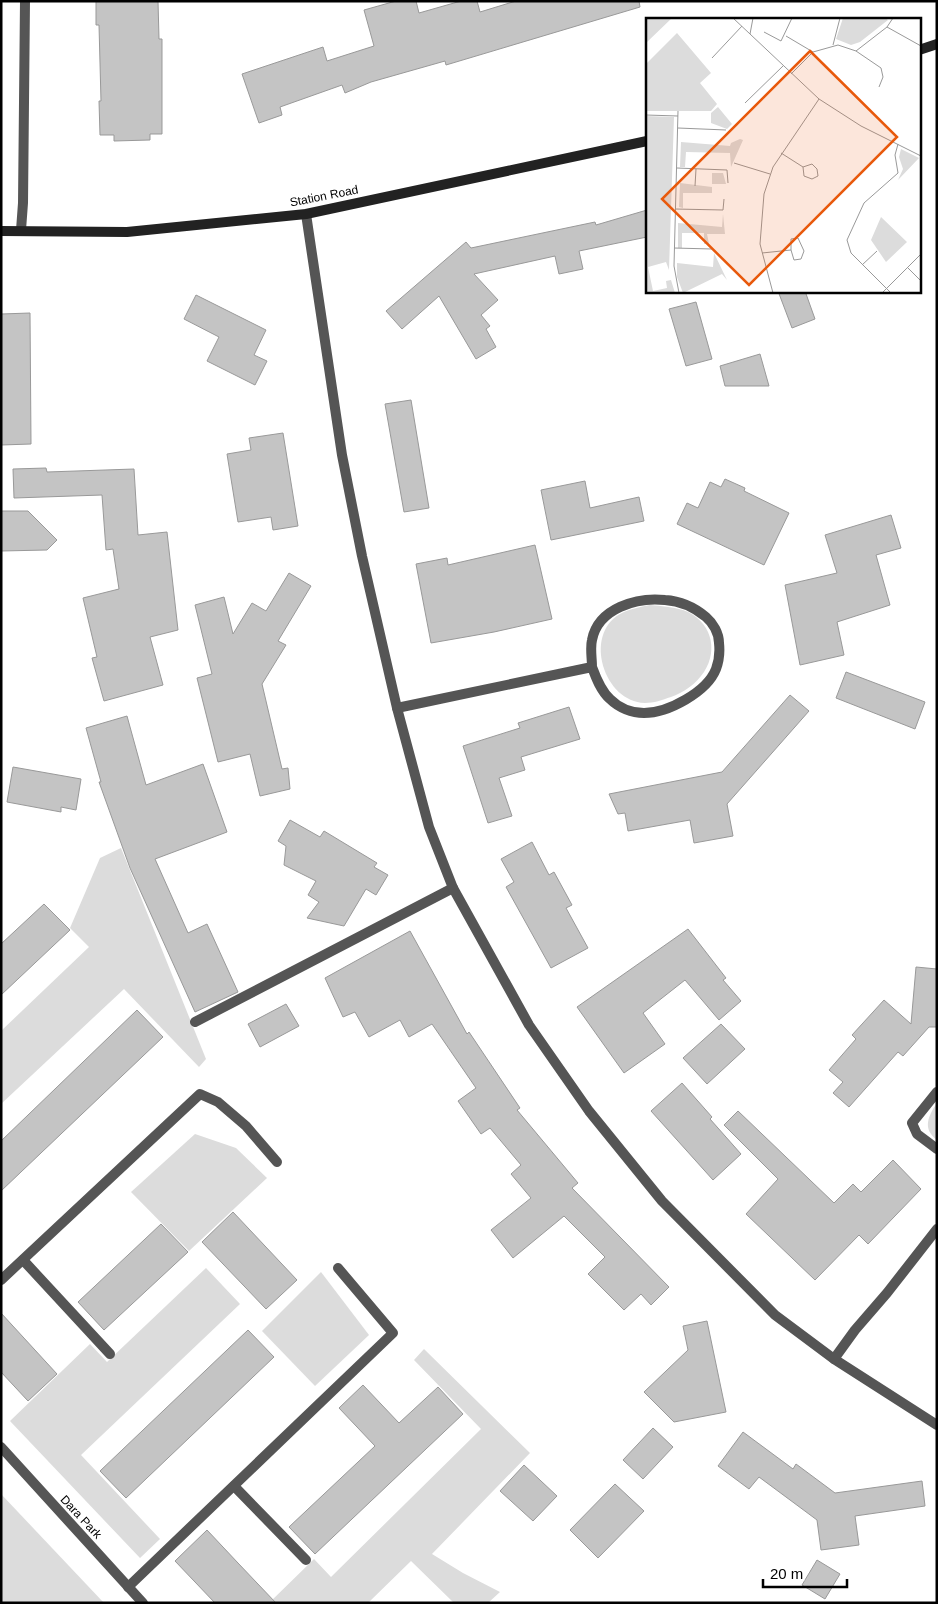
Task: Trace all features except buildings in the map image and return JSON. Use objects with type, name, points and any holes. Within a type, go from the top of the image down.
[{"type":"main road","points":[[920,50],[937,44]]},
{"type":"main road","name":"Station Road","points":[[1,231],[127,232],[306,214],[646,140]]},
{"type":"street","points":[[22,230],[25,1]]},
{"type":"street","points":[[306,214],[344,464],[362,556],[397,708],[429,827],[453,888],[529,1025],[589,1111],[662,1201],[775,1315],[834,1360],[937,1425]]},
{"type":"street","points":[[652,599],[676,600],[696,608],[712,622],[719,638],[720,653],[716,670],[707,682],[688,698],[670,707],[645,713],[626,710],[610,699],[600,687],[592,667],[592,640],[598,625],[612,611],[625,604],[652,599]]},
{"type":"street","points":[[397,708],[592,667]]},
{"type":"street","points":[[194,1022],[453,888]]},
{"type":"street","points":[[937,1092],[912,1123],[917,1134],[937,1149]]},
{"type":"street","points":[[1,1280],[200,1094],[218,1102],[246,1126],[277,1162]]},
{"type":"street","points":[[834,1360],[855,1330],[887,1293],[937,1229]]},
{"type":"street","points":[[22,1260],[110,1354]]},
{"type":"street","points":[[128,1587],[393,1333],[338,1268]]},
{"type":"street","name":"Dara Park","points":[[1,1447],[143,1603]]},
{"type":"street","points":[[234,1486],[306,1560]]},
{"type":"shaded area","points":[[650,605],[671,607],[693,615],[706,628],[710,636],[711,654],[704,672],[689,688],[671,697],[645,703],[631,700],[619,692],[609,680],[603,666],[601,651],[603,637],[609,624],[623,612]]},
{"type":"shaded area","points":[[121,848],[206,1059],[199,1067],[124,989],[1,1104],[1,1031],[89,947],[70,928],[100,858]]},
{"type":"shaded area","points":[[937,1103],[937,1140],[929,1131],[928,1122]]},
{"type":"shaded area","points":[[195,1134],[236,1148],[267,1178],[189,1251],[131,1192]]},
{"type":"shaded area","points":[[206,1268],[240,1304],[81,1455],[160,1539],[140,1558],[10,1421],[90,1344],[107,1362]]},
{"type":"shaded area","points":[[321,1272],[369,1335],[315,1386],[262,1331]]},
{"type":"shaded area","points":[[424,1349],[530,1453],[432,1554],[500,1592],[488,1603],[454,1603],[411,1561],[368,1603],[269,1603],[314,1559],[331,1577],[481,1429],[414,1360]]},
{"type":"shaded area","points":[[1,1494],[104,1603],[1,1603]]}]
